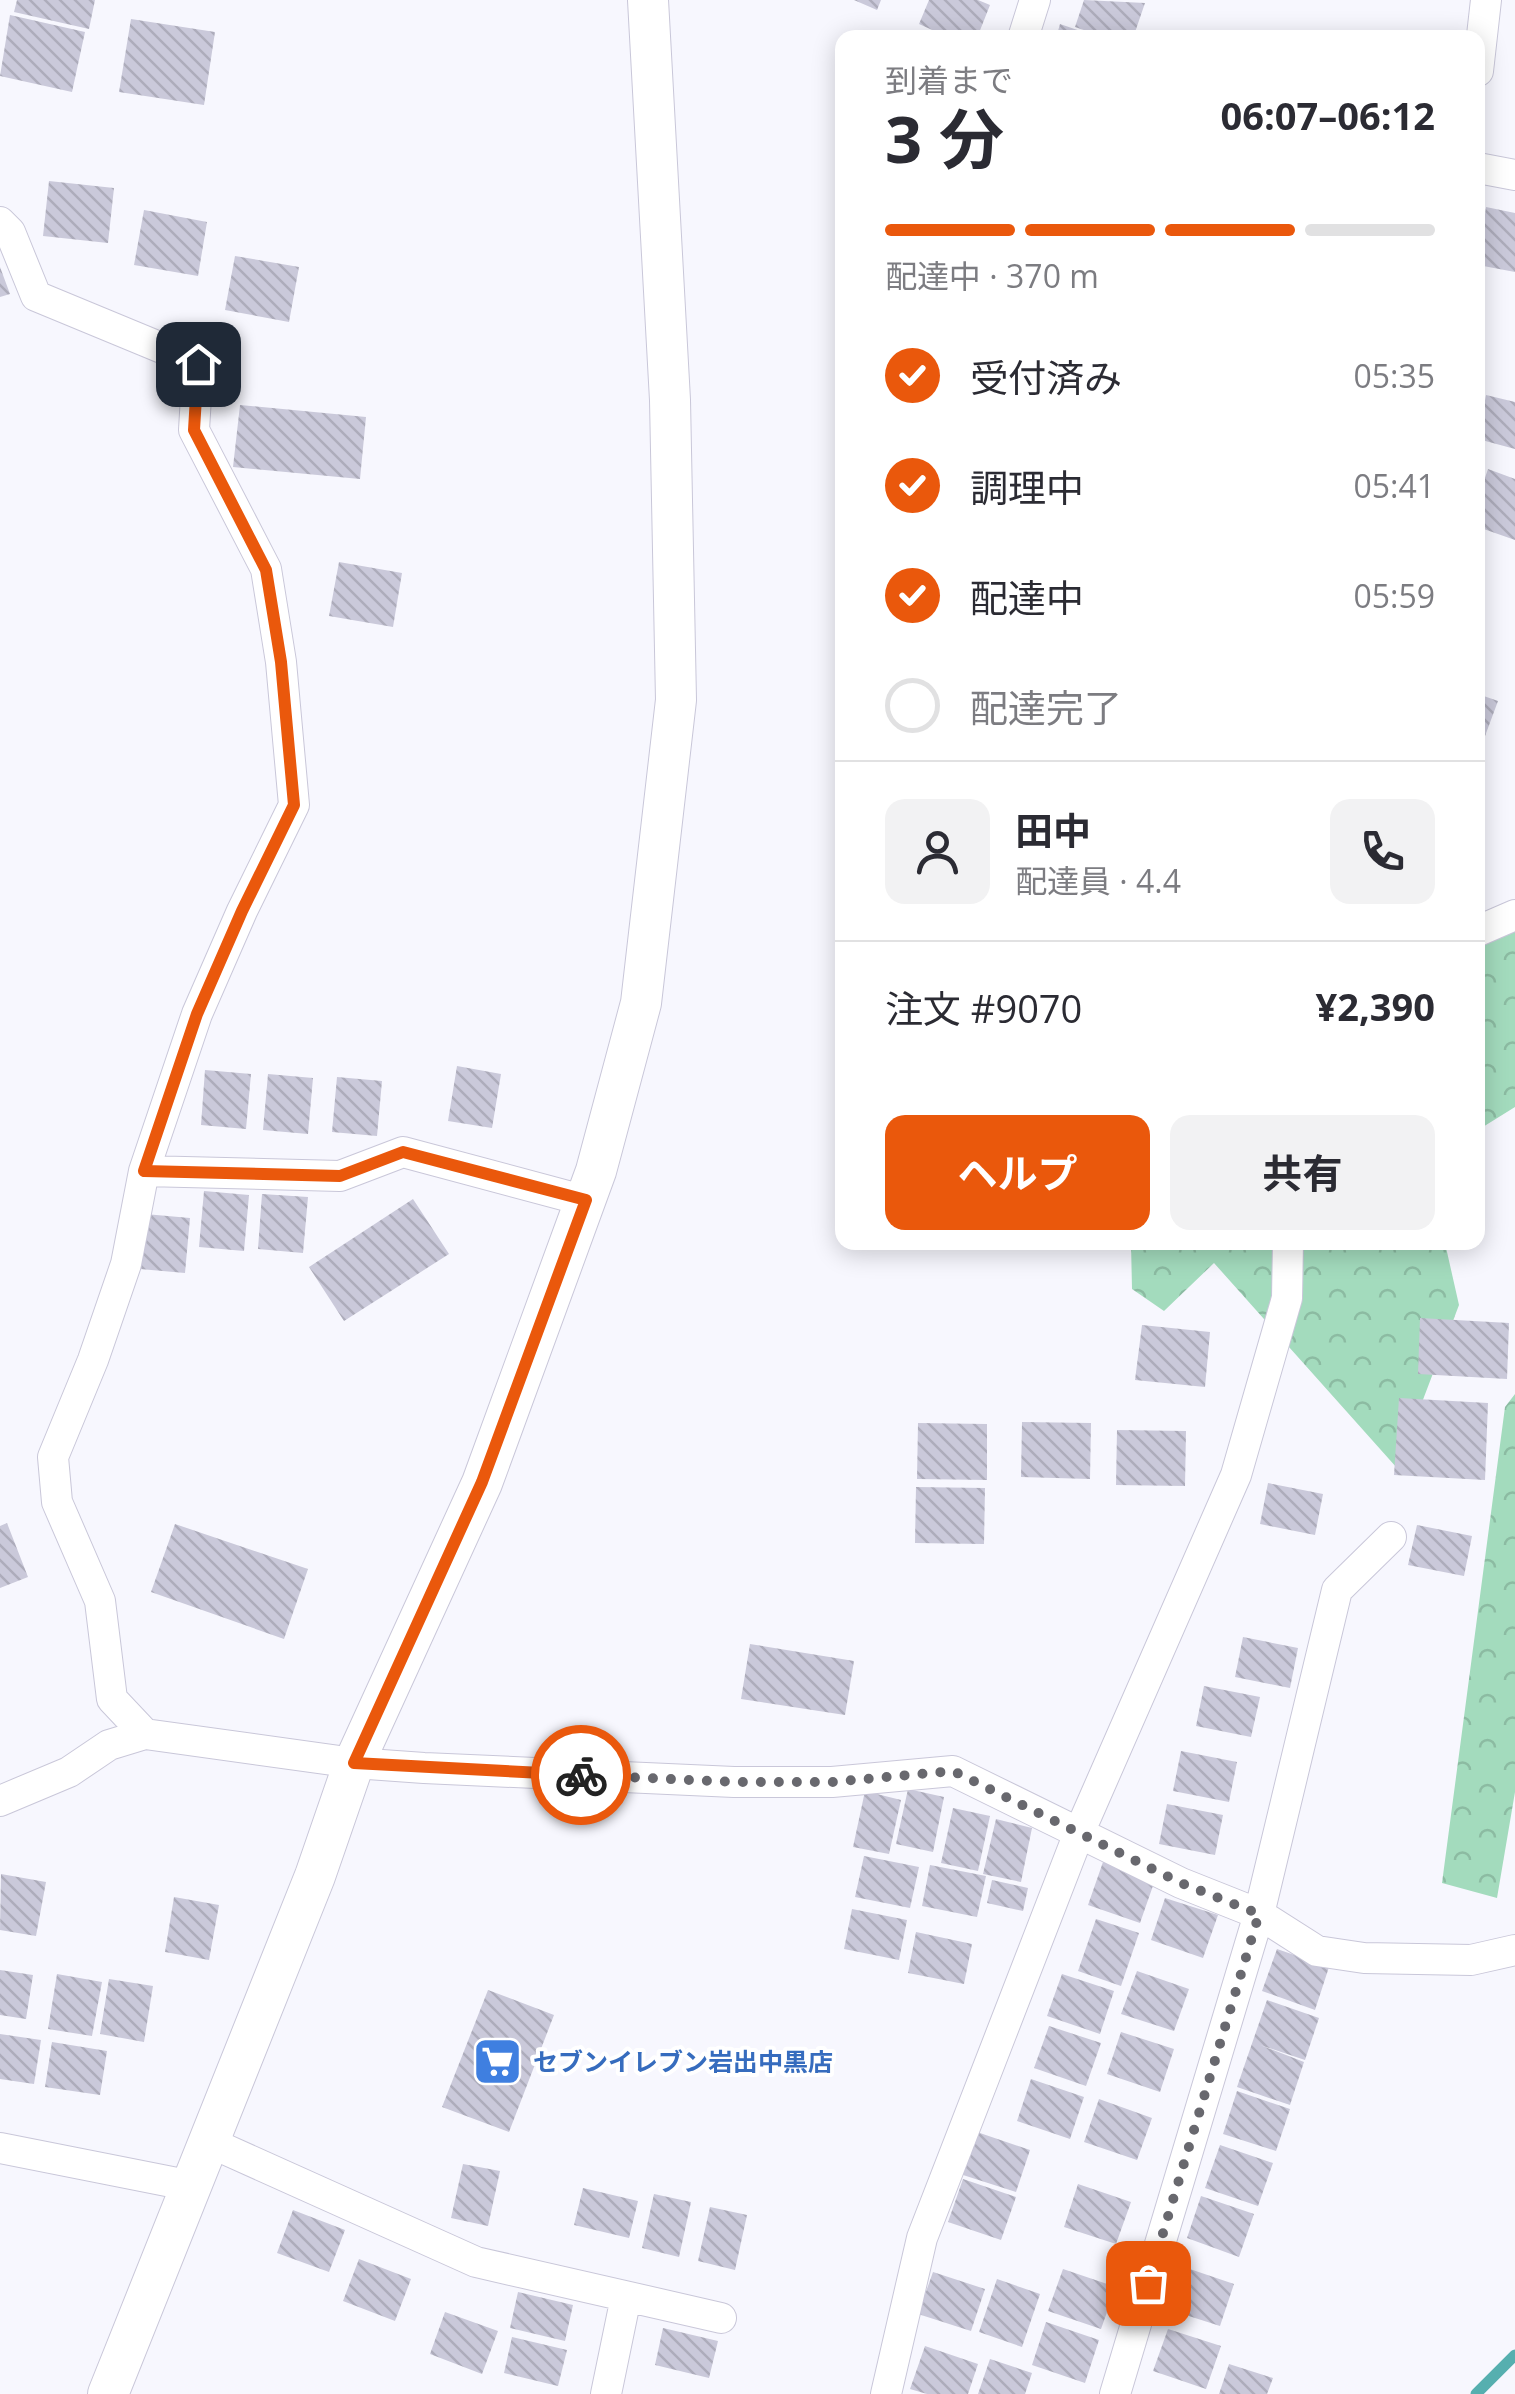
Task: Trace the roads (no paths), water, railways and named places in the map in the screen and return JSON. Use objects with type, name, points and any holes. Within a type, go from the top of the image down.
[{"type":"street","points":[[108,2394],[315,1876],[354,1763],[482,1482],[596,1171],[641,1003],[676,700],[670,400],[648,0]]},
{"type":"street","points":[[1026,30],[1035,0]]},
{"type":"street","points":[[1483,30],[1486,0]]},
{"type":"street","points":[[1485,169],[1515,175]]},
{"type":"street","points":[[0,222],[10,232],[36,296],[198,364],[194,430],[266,570],[281,662],[294,805],[197,1014],[144,1171],[126,1264],[93,1360],[53,1456],[58,1502],[100,1601],[112,1699],[146,1734]]},
{"type":"street","points":[[1485,929],[1515,916]]},
{"type":"street","points":[[144,1171],[340,1176],[403,1152],[586,1200]]},
{"type":"street","points":[[886,2394],[922,2238],[1079,1833],[1236,1476],[1286,1298],[1288,1250]]},
{"type":"street","points":[[1116,2394],[1259,1914],[1337,1590],[1391,1536]]},
{"type":"street","points":[[0,1801],[69,1772],[109,1745],[146,1734],[354,1763],[734,1782],[832,1782],[953,1771],[1181,1883],[1259,1914],[1317,1951],[1364,1958],[1471,1960],[1515,1950]]},
{"type":"street","points":[[209,2142],[476,2262],[720,2318]]},
{"type":"street","points":[[0,2148],[192,2186]]},
{"type":"street","points":[[606,2394],[626,2297]]},
{"type":"waterway","points":[[1476,2394],[1515,2355]]},
{"type":"place","name":"セブンイレブン岩出中黒店","points":[[498,2061]]}]
